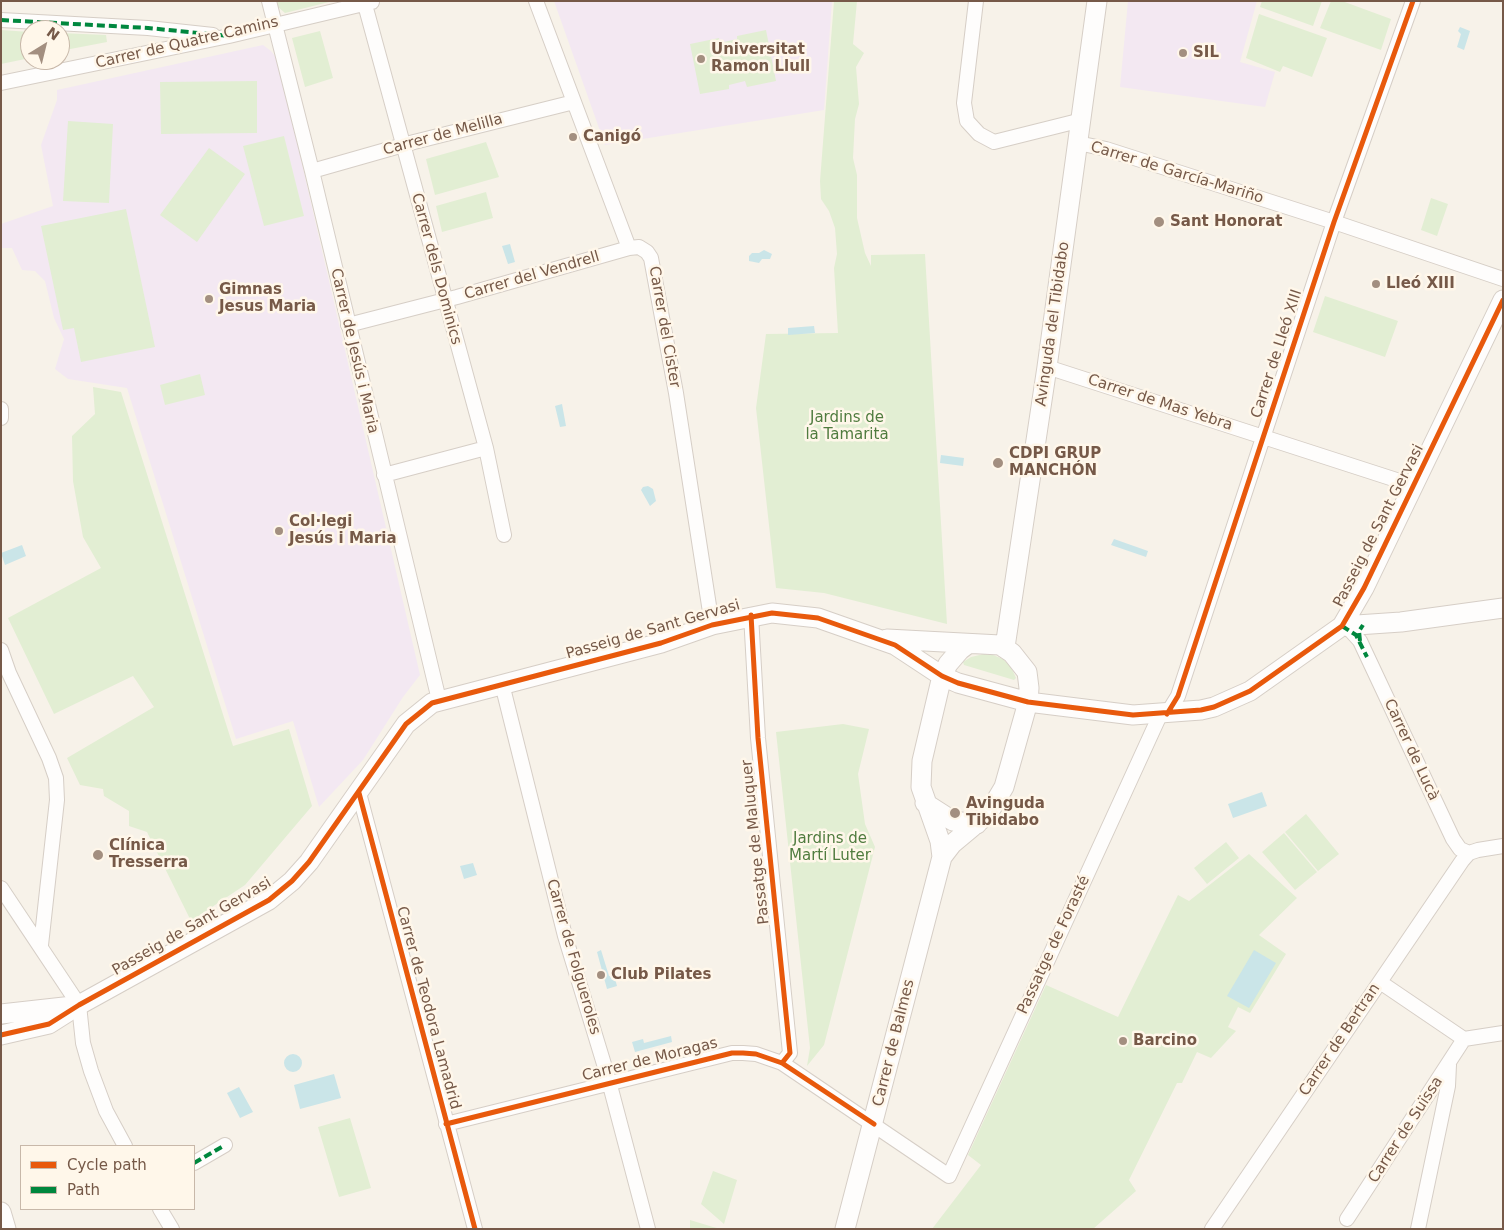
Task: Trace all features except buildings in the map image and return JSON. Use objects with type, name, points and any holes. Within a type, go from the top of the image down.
[{"type":"street","name":"Carrer de Jesús i Maria","points":[[269,1],[312,171],[439,700]]},
{"type":"street","points":[[536,1],[629,248]]},
{"type":"street","points":[[976,1],[964,103],[967,120],[979,134],[994,142],[1082,120]]},
{"type":"street","name":"Avinguda del Tibidabo","points":[[1005,647],[1047,367],[1098,1]]},
{"type":"street","name":"Carrer de Lleó XIII","points":[[1164,714],[1178,696],[1334,222],[1413,1]]},
{"type":"street","name":"Carrer de Quatre Camins","points":[[1,83],[228,36],[367,2]]},
{"type":"street","name":"Carrer dels Dominics","points":[[367,2],[403,146],[486,448],[504,535]]},
{"type":"street","points":[[1,20],[148,28],[228,36]]},
{"type":"street","name":"Carrer de Melilla","points":[[312,171],[574,102]]},
{"type":"street","name":"Carrer de García-Mariño","points":[[1078,143],[1115,152],[1334,222],[1503,279]]},
{"type":"street","name":"Carrer del Cister","points":[[629,248],[639,247],[647,252],[651,258],[676,393],[712,624]]},
{"type":"street","name":"Carrer del Vendrell","points":[[348,325],[445,300],[629,248]]},
{"type":"street","name":"Passeig de Sant Gervasi","points":[[1,1035],[49,1024],[79,1005],[269,900],[292,881],[308,862],[406,724],[420,711],[439,700],[661,643],[712,624],[750,616],[777,613],[818,618],[881,639],[912,655],[942,676],[958,683],[1028,702],[1133,716],[1214,707],[1250,691],[1342,626],[1361,594],[1415,486],[1503,300]]},
{"type":"street","name":"Carrer de Mas Yebra","points":[[1047,367],[1415,486]]},
{"type":"street","points":[[1,409],[1,418]]},
{"type":"street","points":[[384,475],[486,448]]},
{"type":"street","points":[[1361,594],[1366,612],[1367,630]]},
{"type":"street","points":[[1342,626],[1367,630],[1503,608]]},
{"type":"street","name":"Passatge de Maluquer","points":[[750,616],[758,738],[790,1053],[782,1063]]},
{"type":"street","name":"Carrer de Lucà","points":[[1367,630],[1453,839],[1460,849],[1469,853]]},
{"type":"street","points":[[881,639],[968,644],[992,643],[1005,647],[1027,672],[1028,702],[1004,787],[988,814],[952,844],[942,857]]},
{"type":"street","points":[[942,857],[940,841],[925,803],[920,781],[922,762],[942,676],[948,664],[968,644]]},
{"type":"street","points":[[1,650],[5,676],[49,758],[56,778],[57,800],[41,945]]},
{"type":"street","name":"Carrer de Folgueroles","points":[[502,684],[563,929],[648,1229]]},
{"type":"street","name":"Passatge de Forasté","points":[[949,1176],[1164,714]]},
{"type":"street","name":"Carrer de Teodora Lamadrid","points":[[359,792],[475,1229]]},
{"type":"street","points":[[925,803],[953,821],[977,824]]},
{"type":"street","points":[[1469,853],[1503,846]]},
{"type":"street","name":"Carrer de Bertran","points":[[1212,1229],[1469,853]]},
{"type":"street","name":"Carrer de Balmes","points":[[845,1229],[874,1124],[942,857]]},
{"type":"street","points":[[1,888],[41,945],[79,1005],[83,1043],[91,1071],[106,1111],[124,1145]]},
{"type":"street","points":[[1380,982],[1464,1039],[1503,1033]]},
{"type":"street","points":[[7,1013],[79,1005]]},
{"type":"street","name":"Carrer de Suïssa","points":[[1347,1219],[1464,1039]]},
{"type":"street","name":"Carrer de Moragas","points":[[446,1124],[732,1053],[756,1054],[782,1063],[949,1176]]},
{"type":"street","points":[[1418,1229],[1448,1086],[1449,1064]]},
{"type":"street","points":[[195,1162],[225,1145]]},
{"type":"street","points":[[161,1210],[172,1229]]},
{"type":"street","points":[[1,1212],[6,1229]]},
{"type":"shaded area","name":"Universitat Ramon Llull","points":[[554,1],[832,1],[824,110],[605,145]]},
{"type":"shaded area","name":"SIL","points":[[1128,1],[1257,1],[1240,62],[1275,72],[1265,107],[1120,87]]},
{"type":"shaded area","name":"Col·legi Jesús i Maria","points":[[263,45],[278,60],[420,675],[403,697],[363,760],[319,807],[293,721],[236,739],[127,388],[68,379],[55,369],[64,339],[54,318],[45,281],[35,271],[22,270],[12,248],[1,248],[1,224],[53,206],[41,145],[57,100],[57,90]]},
{"type":"green space","points":[[277,1],[333,1],[285,13],[278,7]]},
{"type":"green space","name":"Jardins de la Tamarita","points":[[834,1],[857,1],[853,44],[864,53],[856,67],[859,104],[855,119],[853,158],[857,175],[857,218],[865,253],[871,266],[871,255],[925,254],[947,624],[824,593],[776,588],[756,408],[766,334],[838,333],[834,268],[837,254],[835,228],[829,211],[821,199],[820,181]]},
{"type":"green space","points":[[1262,1],[1322,1],[1313,26],[1260,7]]},
{"type":"green space","points":[[1331,1],[1342,1],[1391,19],[1381,50],[1320,28]]},
{"type":"green space","points":[[1259,14],[1327,38],[1312,77],[1283,66],[1280,72],[1246,58]]},
{"type":"green space","points":[[1,30],[20,31],[20,60],[1,64]]},
{"type":"green space","points":[[766,30],[776,81],[747,87],[745,81],[729,85],[729,89],[700,94],[690,44],[719,38],[720,43],[737,39],[737,36]]},
{"type":"green space","points":[[320,31],[333,78],[305,87],[292,38]]},
{"type":"green space","points":[[70,33],[106,35],[107,42],[70,49]]},
{"type":"green space","points":[[257,81],[257,133],[161,134],[160,82]]},
{"type":"green space","points":[[68,121],[113,124],[109,203],[63,201]]},
{"type":"green space","points":[[284,136],[304,216],[264,226],[243,146]]},
{"type":"green space","points":[[486,142],[499,177],[435,195],[426,159]]},
{"type":"green space","points":[[209,148],[245,174],[197,242],[160,215]]},
{"type":"green space","points":[[486,192],[493,218],[442,232],[436,206]]},
{"type":"green space","points":[[1431,198],[1448,204],[1437,236],[1421,230]]},
{"type":"green space","points":[[126,209],[155,347],[81,362],[74,328],[63,330],[41,226]]},
{"type":"green space","points":[[1325,296],[1398,321],[1385,357],[1313,332]]},
{"type":"green space","points":[[200,374],[205,395],[165,405],[160,385]]},
{"type":"green space","points":[[93,387],[121,392],[233,746],[289,729],[312,806],[245,885],[191,921],[147,832],[129,826],[129,811],[104,796],[103,789],[80,785],[67,758],[154,707],[133,676],[54,714],[8,618],[101,568],[83,537],[73,481],[72,436],[95,414]]},
{"type":"green space","points":[[984,654],[1003,659],[1011,667],[1016,678],[1014,680],[964,665],[963,662],[971,657]]},
{"type":"green space","name":"Jardins de Martí Luter","points":[[843,724],[869,729],[858,774],[865,824],[875,847],[824,1045],[807,1066],[810,1048],[776,732]]},
{"type":"green space","points":[[1306,814],[1339,854],[1318,871],[1285,832]]},
{"type":"green space","points":[[1284,833],[1317,872],[1295,890],[1262,852]]},
{"type":"green space","points":[[1226,842],[1239,858],[1207,884],[1194,868]]},
{"type":"green space","name":"Barcino","points":[[1249,854],[1297,898],[1259,935],[1286,954],[1250,1013],[1238,1007],[1228,1027],[1236,1031],[1211,1058],[1197,1052],[1182,1083],[1177,1083],[1129,1180],[1136,1191],[1093,1229],[932,1229],[981,1165],[968,1155],[1046,985],[1118,1017],[1178,895],[1189,901]]},
{"type":"green space","points":[[350,1118],[371,1188],[339,1197],[318,1127]]},
{"type":"green space","points":[[713,1171],[737,1180],[724,1224],[701,1204]]},
{"type":"green space","points":[[690,1220],[713,1227],[721,1229],[690,1229]]},
{"type":"water","points":[[1460,27],[1470,31],[1464,50],[1457,47],[1461,34],[1458,31]]},
{"type":"water","points":[[510,244],[515,262],[508,264],[502,246]]},
{"type":"water","points":[[764,250],[772,254],[770,259],[762,259],[759,263],[749,261],[749,256],[752,253],[759,253]]},
{"type":"water","points":[[814,326],[815,333],[788,335],[788,328]]},
{"type":"water","points":[[562,404],[566,426],[560,427],[555,406]]},
{"type":"water","points":[[941,455],[964,458],[963,466],[940,463]]},
{"type":"water","points":[[648,486],[653,489],[656,501],[650,506],[641,490],[643,487]]},
{"type":"water","points":[[1114,539],[1148,551],[1146,557],[1111,545]]},
{"type":"water","points":[[22,545],[26,556],[5,565],[1,553]]},
{"type":"water","points":[[1262,792],[1267,806],[1233,818],[1228,804]]},
{"type":"water","points":[[473,863],[477,875],[464,879],[460,866]]},
{"type":"water","points":[[601,950],[609,976],[614,975],[617,986],[607,989],[597,952]]},
{"type":"water","points":[[1254,950],[1276,963],[1249,1008],[1227,996]]},
{"type":"water","points":[[671,1036],[672,1042],[635,1052],[632,1042],[643,1039],[644,1043]]},
{"type":"water","points":[[289,1054],[297,1054],[302,1059],[300,1070],[289,1072],[284,1067],[284,1059]]},
{"type":"water","points":[[334,1074],[341,1098],[300,1109],[294,1085]]},
{"type":"water","points":[[239,1087],[253,1112],[240,1118],[227,1093]]},
{"type":"marked path","points":[[1,20],[148,28],[229,36]]},
{"type":"marked path","points":[[1360,641],[1359,631],[1363,625]]},
{"type":"marked path","points":[[1342,626],[1356,635],[1367,657]]},
{"type":"marked path","points":[[195,1162],[225,1145]]},
{"type":"cycle path","points":[[1167,714],[1178,696],[1334,222],[1413,1]]},
{"type":"cycle path","points":[[1,1035],[49,1024],[79,1005],[269,900],[292,881],[309,862],[406,724],[432,703],[661,643],[712,625],[772,613],[818,618],[895,645],[942,676],[958,683],[1028,702],[1133,715],[1201,710],[1214,707],[1250,691],[1342,626],[1364,588],[1503,300]]},
{"type":"cycle path","points":[[751,615],[758,738],[790,1053],[782,1063]]},
{"type":"cycle path","points":[[359,793],[475,1229]]},
{"type":"cycle path","points":[[446,1124],[732,1053],[756,1054],[782,1063],[874,1124]]},
{"type":"place","name":"SIL","points":[[1183,53]]},
{"type":"place","name":"Universitat Ramon Llull","points":[[701,59]]},
{"type":"place","name":"Canigó","points":[[573,137]]},
{"type":"place","name":"Sant Honorat","points":[[1159,222]]},
{"type":"place","name":"Lleó XIII","points":[[1376,284]]},
{"type":"place","name":"Gimnas Jesus Maria","points":[[209,299]]},
{"type":"place","name":"CDPI GRUP MANCHÓN","points":[[998,463]]},
{"type":"place","name":"Col·legi Jesús i Maria","points":[[279,531]]},
{"type":"place","name":"Avinguda Tibidabo","points":[[955,813]]},
{"type":"place","name":"Clínica Tresserra","points":[[98,855]]},
{"type":"place","name":"Club Pilates","points":[[601,975]]},
{"type":"place","name":"Barcino","points":[[1123,1041]]}]
